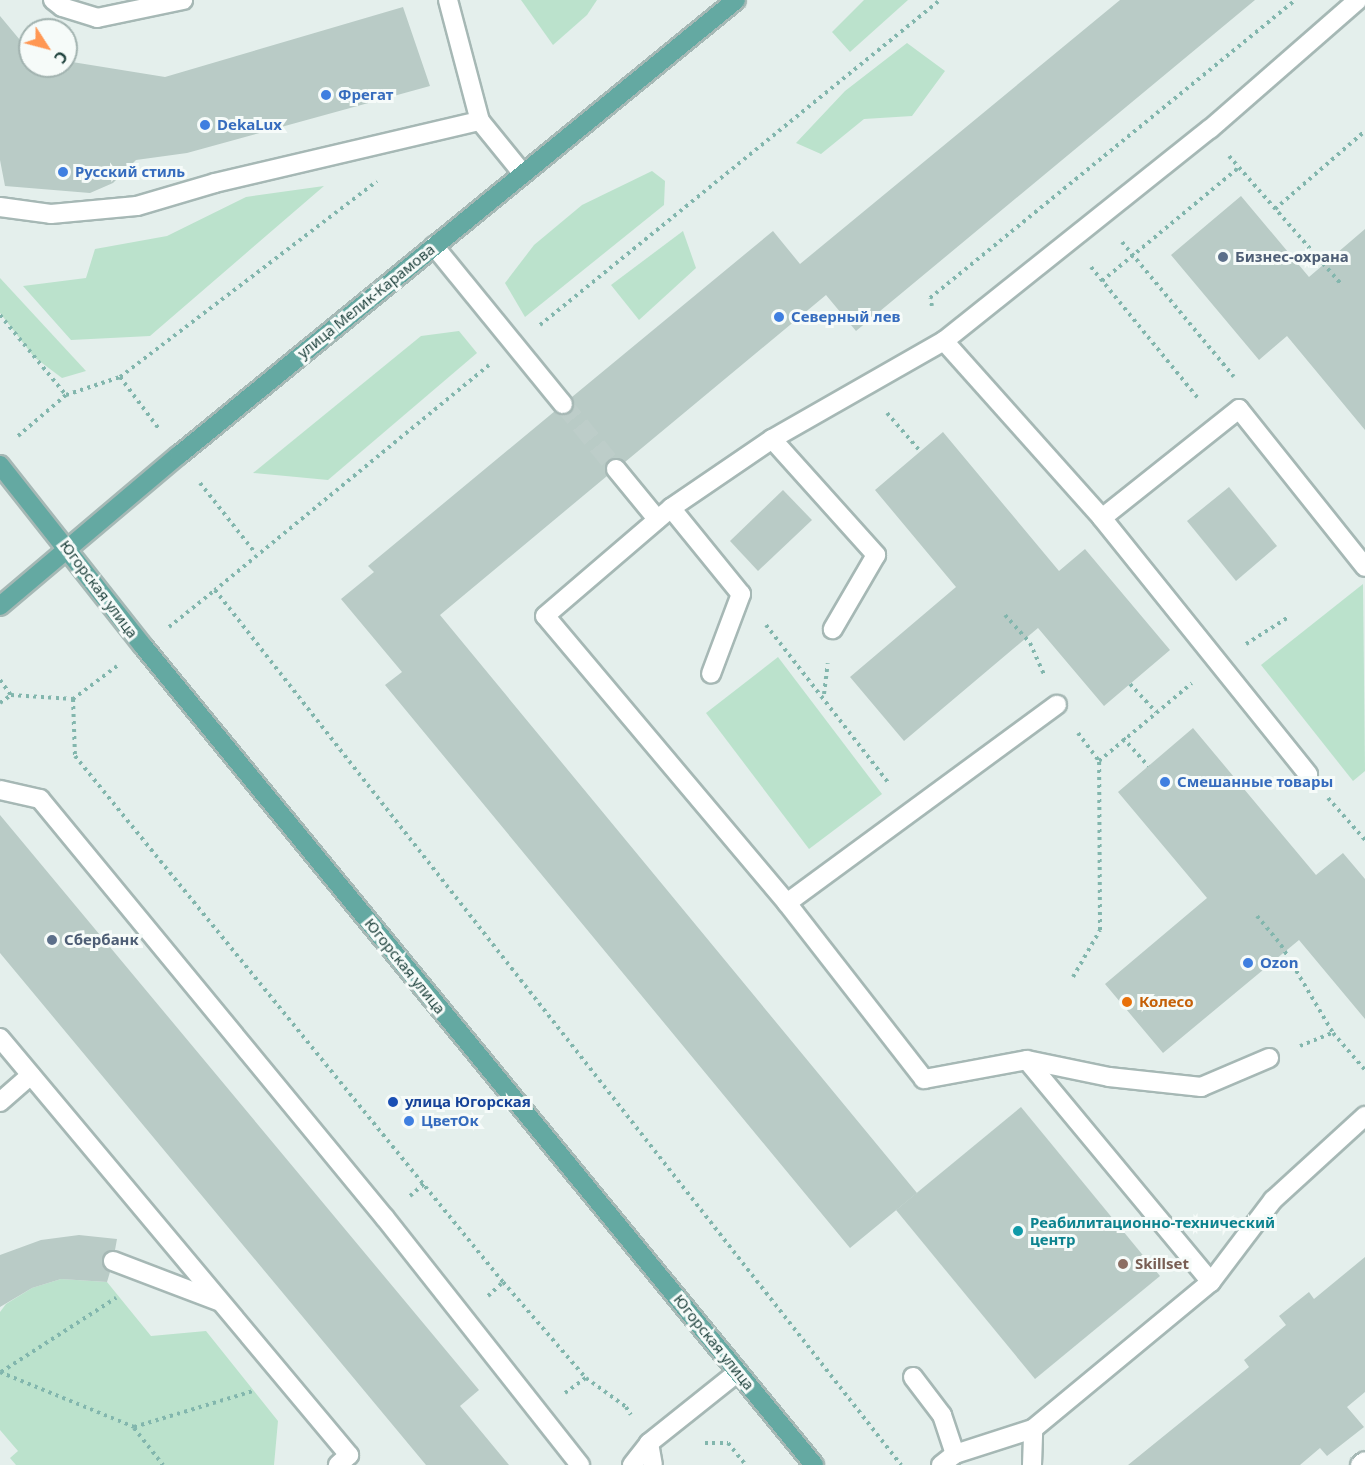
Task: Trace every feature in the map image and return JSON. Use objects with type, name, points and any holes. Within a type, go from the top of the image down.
[{"type":"main road","name":"улица Мелик-Карамова","points":[[0,606],[434,246],[736,0]]},
{"type":"main road","name":"Югорская улица","points":[[0,465],[69,548],[143,646],[814,1465]]},
{"type":"lane","points":[[53,0],[62,7],[97,18],[183,0]]},
{"type":"lane","points":[[448,0],[480,121],[523,174]]},
{"type":"lane","points":[[1269,1058],[1201,1087],[1109,1077],[1027,1060],[924,1079],[787,903],[545,616],[664,514],[772,439],[863,385],[944,341],[1210,129],[1358,0]]},
{"type":"lane","points":[[0,207],[51,214],[137,206],[215,183],[480,121]]},
{"type":"lane","points":[[434,246],[563,404]]},
{"type":"lane","points":[[944,341],[1102,518],[1216,664],[1308,774]]},
{"type":"lane","points":[[1102,518],[1239,409],[1365,567]]},
{"type":"lane","points":[[772,439],[876,555],[833,629]]},
{"type":"lane","points":[[616,469],[664,514],[741,594],[711,674]]},
{"type":"lane","points":[[787,903],[1057,705]]},
{"type":"lane","points":[[0,790],[40,799],[385,1218],[580,1465]]},
{"type":"lane","points":[[0,1038],[350,1455],[338,1465]]},
{"type":"lane","points":[[1027,1060],[1211,1282]]},
{"type":"lane","points":[[0,1102],[31,1075]]},
{"type":"lane","points":[[913,1377],[942,1415],[948,1459],[1033,1429],[1211,1282],[1272,1200],[1365,1116]]},
{"type":"lane","points":[[113,1261],[219,1301]]},
{"type":"lane","points":[[632,1465],[649,1443],[738,1372]]},
{"type":"lane","points":[[1032,1465],[1033,1429]]},
{"type":"lane","points":[[649,1443],[652,1465]]},
{"type":"lane","points":[[1360,1465],[1365,1461]]},
{"type":"path","points":[[944,341],[930,298],[1295,0]]},
{"type":"path","points":[[1210,129],[1238,168],[1340,283]]},
{"type":"path","points":[[1275,209],[1365,131]]},
{"type":"path","points":[[1102,281],[1238,168]]},
{"type":"path","points":[[8,444],[66,395],[120,376],[386,175]]},
{"type":"path","points":[[1099,217],[1238,383],[1239,409]]},
{"type":"path","points":[[1069,242],[1220,424]]},
{"type":"path","points":[[0,315],[66,395]]},
{"type":"path","points":[[863,385],[920,451]]},
{"type":"path","points":[[0,703],[11,695],[73,699],[215,590]]},
{"type":"path","points":[[741,594],[824,695],[911,812]]},
{"type":"path","points":[[1005,615],[1030,643]]},
{"type":"path","points":[[1073,977],[1100,930],[1099,761],[1123,738],[1216,664],[1287,618]]},
{"type":"path","points":[[0,680],[11,695]]},
{"type":"path","points":[[1130,684],[1156,712]]},
{"type":"path","points":[[73,699],[75,756],[503,1282],[586,1378],[626,1407],[649,1443],[728,1443],[746,1465]]},
{"type":"path","points":[[1123,738],[1148,766]]},
{"type":"path","points":[[1308,774],[1365,840]]},
{"type":"path","points":[[1257,916],[1281,945],[1333,1033],[1365,1070]]},
{"type":"path","points":[[1269,1058],[1333,1033]]},
{"type":"path","points":[[0,1372],[152,1275]]},
{"type":"path","points":[[134,1427],[254,1391],[278,1370]]},
{"type":"path","points":[[0,1372],[134,1427],[163,1465]]},
{"type":"green space","points":[[521,0],[597,0],[587,15],[553,45]]},
{"type":"green space","points":[[864,0],[908,0],[850,52],[832,32]]},
{"type":"green space","points":[[907,43],[945,71],[912,116],[864,119],[821,154],[796,143],[845,91]]},
{"type":"green space","points":[[652,171],[665,181],[664,205],[525,317],[505,283],[534,245],[582,205]]},
{"type":"green space","points":[[324,186],[150,336],[71,340],[23,286],[86,278],[95,249],[167,236],[246,197]]},
{"type":"green space","points":[[683,231],[696,268],[639,320],[611,285]]},
{"type":"green space","points":[[0,278],[86,371],[62,378],[34,357],[0,313]]},
{"type":"green space","points":[[459,331],[477,353],[328,480],[253,473],[421,336]]},
{"type":"green space","points":[[1363,584],[1365,771],[1353,781],[1261,665]]},
{"type":"green space","points":[[778,657],[882,794],[809,849],[706,713]]},
{"type":"green space","points":[[61,1279],[107,1282],[151,1336],[206,1331],[278,1421],[274,1465],[16,1465],[10,1458],[18,1451],[0,1430],[0,1312],[6,1304],[32,1288]]},
{"type":"building","points":[[1120,0],[1255,0],[856,331],[826,295],[625,462],[615,458],[608,461],[607,476],[440,615],[917,1193],[850,1248],[385,685],[402,672],[341,599],[374,572],[368,566],[555,411],[564,415],[571,412],[572,397],[773,231],[800,264]]},
{"type":"building","points":[[403,7],[430,86],[187,153],[136,160],[113,183],[90,193],[5,186],[0,160],[0,16],[18,38],[18,78],[78,78],[78,63],[165,77]]},
{"type":"building","points":[[1241,196],[1309,277],[1365,229],[1365,430],[1287,336],[1259,360],[1171,255]]},
{"type":"building","points":[[943,432],[1059,571],[1085,549],[1170,650],[1104,706],[1038,628],[904,741],[850,677],[956,587],[875,490]]},
{"type":"building","points":[[1229,487],[1277,546],[1236,581],[1187,521]]},
{"type":"building","points":[[783,490],[812,520],[758,571],[730,541]]},
{"type":"building","points":[[1193,728],[1316,875],[1343,853],[1365,879],[1365,1019],[1299,940],[1163,1053],[1105,984],[1207,898],[1118,792]]},
{"type":"building","points":[[0,815],[479,1390],[460,1406],[509,1465],[426,1465],[0,953]]},
{"type":"building","name":"Реабилитационно-технический центр","points":[[1021,1107],[1160,1276],[1035,1379],[896,1210]]},
{"type":"building","points":[[79,1235],[117,1239],[115,1250],[102,1258],[104,1268],[110,1272],[107,1282],[61,1279],[32,1288],[0,1307],[0,1255],[41,1240]]},
{"type":"building","points":[[1365,1257],[1365,1392],[1347,1407],[1364,1427],[1327,1456],[1320,1448],[1300,1465],[1128,1465],[1249,1367],[1244,1360],[1286,1325],[1279,1316],[1309,1292],[1314,1299]]},
{"type":"tunnel","points":[[563,404],[616,469]]},
{"type":"place","name":"Фрегат","points":[[326,95]]},
{"type":"place","name":"DekaLux","points":[[205,125]]},
{"type":"place","name":"Русский стиль","points":[[63,172]]},
{"type":"place","name":"Бизнес-охрана","points":[[1223,257]]},
{"type":"place","name":"Северный лев","points":[[779,317]]},
{"type":"place","name":"Смешанные товары","points":[[1165,782]]},
{"type":"place","name":"Сбербанк","points":[[52,940]]},
{"type":"place","name":"Ozon","points":[[1248,963]]},
{"type":"place","name":"Колесо","points":[[1127,1002]]},
{"type":"place","name":"улица Югорская","points":[[393,1102]]},
{"type":"place","name":"ЦветОк","points":[[409,1121]]},
{"type":"place","name":"Реабилитационно-технический центр","points":[[1018,1231]]},
{"type":"place","name":"Skillset","points":[[1123,1264]]}]
